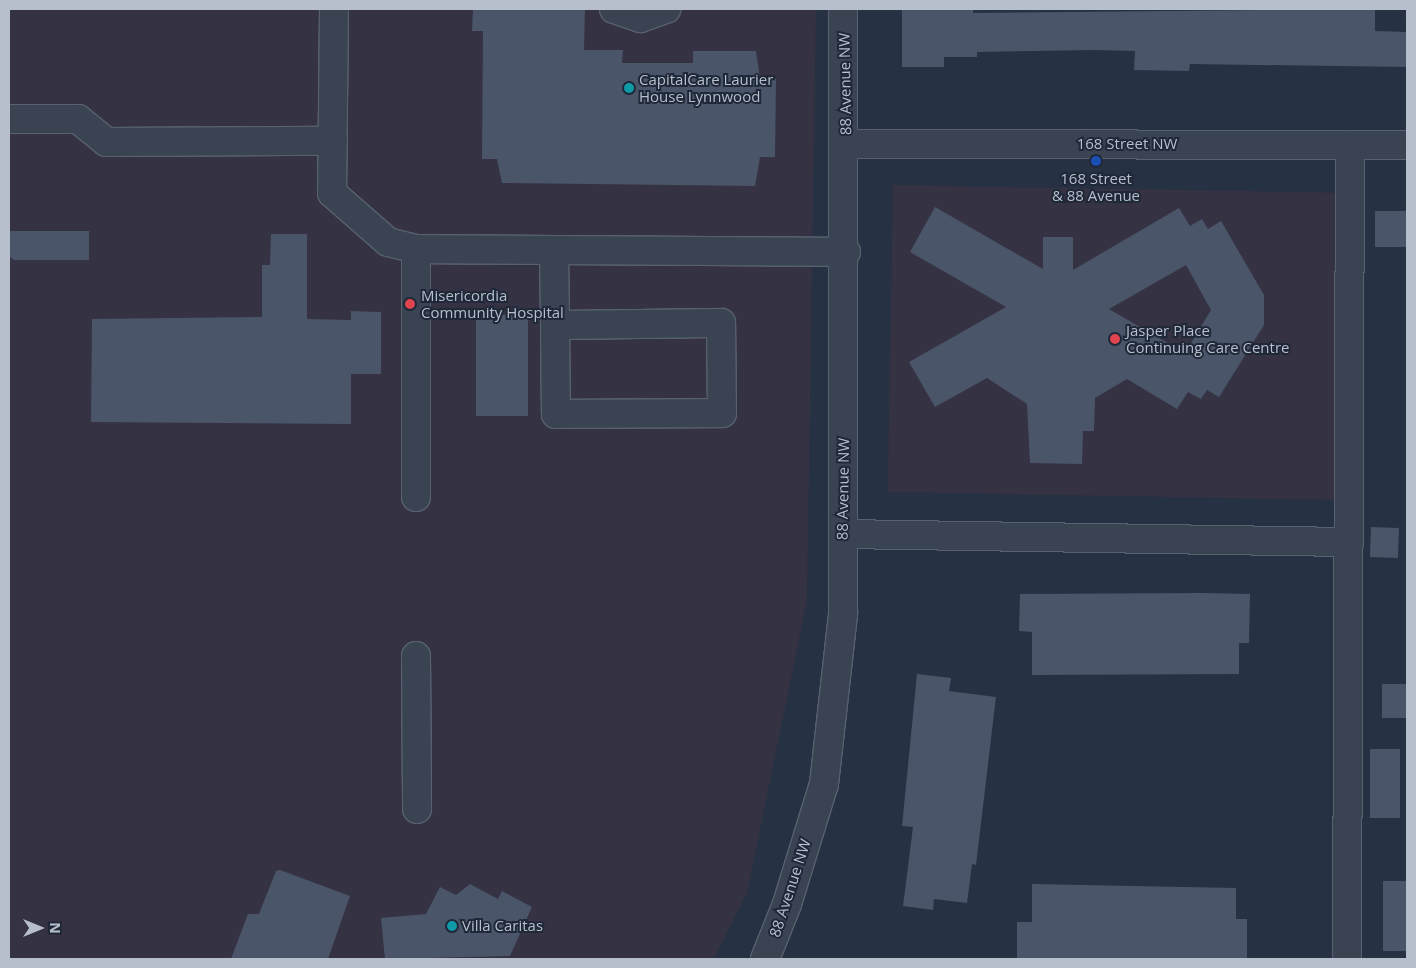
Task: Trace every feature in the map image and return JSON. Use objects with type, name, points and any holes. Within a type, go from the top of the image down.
[{"type":"street","points":[[334,9],[332,193],[388,242],[416,249],[846,252]]},
{"type":"street","points":[[614,9],[640,18],[666,9]]},
{"type":"street","name":"88 Avenue NW","points":[[765,959],[787,904],[824,784],[843,614],[846,144],[843,9]]},
{"type":"street","points":[[9,119],[78,119],[106,142],[333,141]]},
{"type":"street","name":"168 Street NW","points":[[846,144],[1407,145]]},
{"type":"street","points":[[1347,959],[1350,145]]},
{"type":"street","points":[[416,249],[416,497]]},
{"type":"street","points":[[554,250],[556,414],[722,413],[721,323],[555,325]]},
{"type":"street","points":[[843,534],[1350,542]]},
{"type":"street","points":[[416,656],[418,809]]},
{"type":"shaded area","name":"Misericordia Community Hospital","points":[[9,9],[816,9],[807,600],[747,893],[714,959],[9,959]]},
{"type":"shaded area","name":"Jasper Place Continuing Care Centre","points":[[893,185],[1340,193],[1335,500],[888,492]]},
{"type":"building","name":"CapitalCare Laurier House Lynnwood","points":[[473,9],[585,9],[584,50],[623,50],[622,63],[693,63],[693,51],[756,51],[760,79],[776,79],[775,157],[760,157],[755,186],[502,183],[497,159],[482,159],[483,31],[472,31]]},
{"type":"building","points":[[902,9],[973,9],[973,13],[1375,9],[1375,31],[1407,32],[1407,67],[1190,64],[1189,71],[1134,70],[1135,51],[1094,50],[977,52],[977,57],[944,57],[944,67],[902,67]]},
{"type":"building","points":[[935,207],[1043,269],[1043,237],[1073,237],[1073,270],[1179,208],[1190,226],[1202,219],[1208,229],[1221,221],[1264,295],[1264,325],[1219,397],[1207,390],[1201,399],[1188,392],[1177,409],[1127,379],[1095,398],[1094,431],[1083,431],[1082,464],[1030,463],[1027,404],[987,378],[935,407],[909,362],[1006,307],[910,252]],"holes":[[[1186,265],[1211,310],[1185,353],[1109,309]]]},
{"type":"building","points":[[1375,211],[1407,211],[1407,247],[1375,247]]},
{"type":"building","points":[[9,231],[89,231],[89,260],[14,260],[9,256]]},
{"type":"building","points":[[271,234],[307,234],[307,319],[351,320],[351,311],[381,312],[381,374],[351,374],[351,424],[91,422],[92,319],[262,317],[262,265],[270,265]]},
{"type":"building","points":[[476,315],[528,315],[528,416],[476,416]]},
{"type":"building","points":[[1371,527],[1399,528],[1398,558],[1370,557]]},
{"type":"building","points":[[1020,594],[1250,594],[1249,643],[1239,643],[1239,674],[1032,675],[1032,632],[1019,631]]},
{"type":"building","points":[[917,674],[951,678],[949,691],[996,697],[976,865],[972,864],[967,903],[934,899],[933,910],[903,906],[913,827],[902,826]]},
{"type":"building","points":[[1382,684],[1407,684],[1407,718],[1382,718]]},
{"type":"building","points":[[1370,749],[1400,749],[1400,818],[1370,818]]},
{"type":"building","points":[[280,870],[350,896],[328,959],[231,959],[248,914],[259,914],[276,871]]},
{"type":"building","points":[[1383,881],[1407,881],[1407,951],[1383,951]]},
{"type":"building","name":"Villa Caritas","points":[[470,884],[498,899],[502,891],[532,907],[510,956],[385,959],[381,918],[426,914],[440,887],[456,895]]},
{"type":"building","points":[[1032,884],[1236,888],[1236,919],[1247,919],[1247,959],[1017,959],[1017,922],[1032,922]]},
{"type":"place","name":"CapitalCare Laurier House Lynnwood","points":[[629,88]]},
{"type":"place","name":"168 Street & 88 Avenue","points":[[1096,161]]},
{"type":"place","name":"Misericordia Community Hospital","points":[[410,304]]},
{"type":"place","name":"Jasper Place Continuing Care Centre","points":[[1115,339]]},
{"type":"place","name":"Villa Caritas","points":[[452,926]]}]
